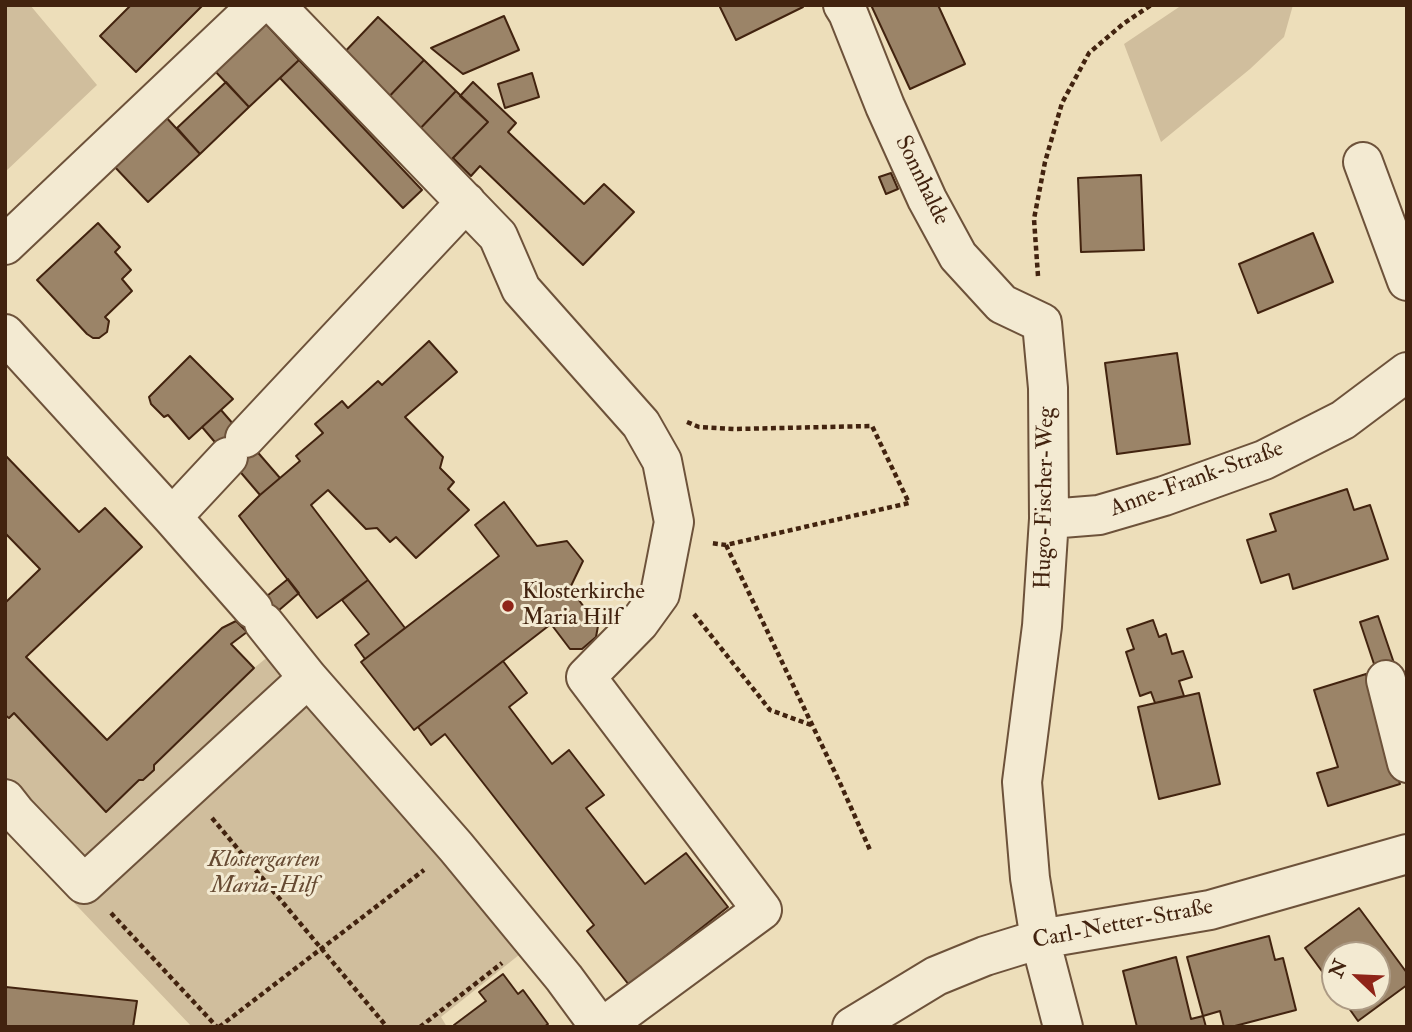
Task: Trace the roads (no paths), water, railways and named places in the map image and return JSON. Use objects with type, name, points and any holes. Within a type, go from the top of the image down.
[{"type":"street","points":[[5,245],[258,5]]},
{"type":"street","points":[[5,334],[258,616],[308,678],[456,847],[602,1027],[762,910],[586,677],[639,623],[660,594],[674,522],[662,461],[641,424],[521,289],[498,236],[275,5]]},
{"type":"street","name":"Sonnhalde","points":[[843,5],[885,106],[958,256],[1002,304],[1042,323]]},
{"type":"street","points":[[1363,162],[1407,281]]},
{"type":"street","points":[[172,517],[466,202]]},
{"type":"street","name":"Hugo-Fischer-Weg","points":[[1042,323],[1048,388],[1049,519],[1042,626],[1022,782],[1030,878],[1040,939],[1063,1027]]},
{"type":"street","name":"Anne-Frank-Straße","points":[[1049,519],[1099,515],[1164,496],[1264,460],[1343,420],[1407,372]]},
{"type":"street","points":[[5,799],[84,884],[308,678]]},
{"type":"street","points":[[1385,680],[1407,763]]},
{"type":"street","name":"Carl-Netter-Straße","points":[[852,1027],[936,976],[985,956],[1040,939],[1210,910],[1407,854]]},
{"type":"place","name":"Klosterkirche Maria Hilf","points":[[508,606]]},
{"type":"park label","name":"Klostergarten Maria-Hilf","points":[[264,874]]}]
